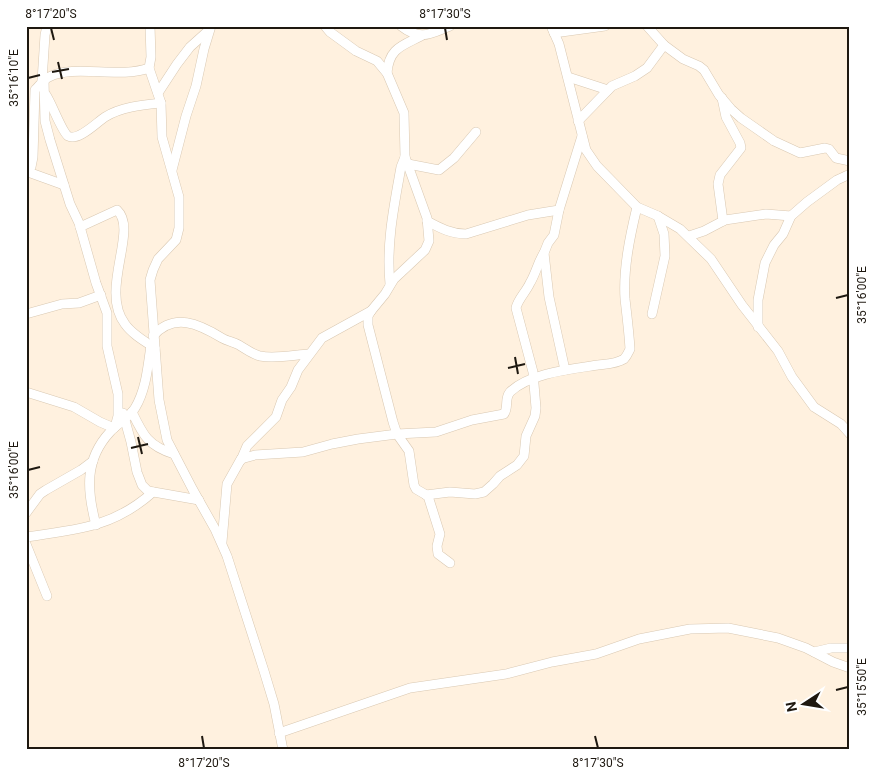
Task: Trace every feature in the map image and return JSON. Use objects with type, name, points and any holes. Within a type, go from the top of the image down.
[{"type":"street","points":[[47,26],[43,82],[46,95],[45,121],[64,185],[80,227],[93,275],[107,313],[107,346],[137,472],[142,485],[148,491],[199,500]]},
{"type":"street","points":[[150,26],[151,57],[149,68],[159,98],[162,137],[178,196],[179,228],[176,240],[158,260],[152,270],[150,280],[153,343],[159,400],[168,440],[222,544],[235,580],[274,704],[283,750]]},
{"type":"street","points":[[325,26],[330,32],[356,51],[377,61],[387,73],[404,113],[406,160],[428,221],[429,241],[425,250],[390,284],[385,294],[368,316],[368,325],[393,422],[397,434],[409,451],[414,485],[416,489],[426,495],[450,492],[475,494],[484,492],[500,476],[517,466],[524,456],[526,436],[535,416],[534,378],[516,308],[531,282],[539,260],[554,235],[559,210],[582,136]]},
{"type":"street","points":[[401,26],[413,34],[421,36]]},
{"type":"street","points":[[387,73],[388,64],[393,53],[400,46],[450,26]]},
{"type":"street","points":[[605,26],[553,30],[568,77],[586,150],[596,166],[637,207],[658,216],[689,236],[716,264],[742,305],[778,351],[792,377],[814,407],[841,424],[850,434]]},
{"type":"street","points":[[648,26],[664,45],[683,59],[704,70],[722,98],[741,118],[774,141],[800,153],[824,148],[829,150],[836,158],[850,161]]},
{"type":"street","points":[[46,95],[68,136],[80,135],[112,112],[159,98],[169,75],[190,47],[211,28]]},
{"type":"street","points":[[172,170],[211,28]]},
{"type":"street","points":[[578,121],[612,86],[635,76],[647,68],[664,45]]},
{"type":"street","points":[[26,88],[59,74],[131,72],[149,68]]},
{"type":"street","points":[[568,77],[608,90]]},
{"type":"street","points":[[43,82],[36,90],[31,167],[27,173],[64,185]]},
{"type":"street","points":[[722,98],[726,117],[741,148],[720,175],[718,184],[723,220]]},
{"type":"street","points":[[406,160],[439,170],[454,158],[476,132]]},
{"type":"street","points":[[390,284],[388,265],[389,237],[401,167],[406,160]]},
{"type":"street","points":[[758,327],[758,300],[765,263],[774,245],[783,234],[791,216],[837,180],[850,174]]},
{"type":"street","points":[[241,460],[255,454],[303,452],[347,441],[397,434],[436,432],[472,420],[504,414],[509,393],[534,378],[565,370],[616,362],[626,357],[630,349],[625,298],[626,278],[632,229],[637,207]]},
{"type":"street","points":[[80,227],[117,210],[119,211],[123,220],[123,251],[116,279],[116,305],[120,317],[129,330],[153,343]]},
{"type":"street","points":[[428,221],[456,234],[466,234],[528,215],[559,210]]},
{"type":"street","points":[[689,236],[704,231],[723,220],[766,214],[791,216]]},
{"type":"street","points":[[652,314],[665,259],[664,234],[658,216]]},
{"type":"street","points":[[544,253],[549,297],[565,370]]},
{"type":"street","points":[[26,314],[62,304],[79,303],[101,294]]},
{"type":"street","points":[[222,544],[227,484],[241,460],[246,446],[276,417],[282,400],[322,338],[371,311]]},
{"type":"street","points":[[96,525],[89,493],[93,461],[100,445],[114,427],[132,412],[141,396],[153,343],[159,330],[168,325],[191,323],[259,355],[310,354]]},
{"type":"street","points":[[26,392],[74,407],[100,422],[114,427]]},
{"type":"street","points":[[114,427],[118,416],[118,394]]},
{"type":"street","points":[[132,412],[148,441],[161,450],[174,454]]},
{"type":"street","points":[[383,437],[393,422]]},
{"type":"street","points":[[26,513],[40,494],[93,461]]},
{"type":"street","points":[[26,537],[96,525],[121,516],[153,492]]},
{"type":"street","points":[[426,495],[440,534],[437,546],[438,554],[450,563]]},
{"type":"street","points":[[26,544],[47,596]]},
{"type":"street","points":[[279,733],[410,688],[506,674],[552,662],[596,654],[639,639],[690,629],[728,628],[778,638],[850,668]]},
{"type":"street","points":[[814,652],[831,648],[850,648]]}]
